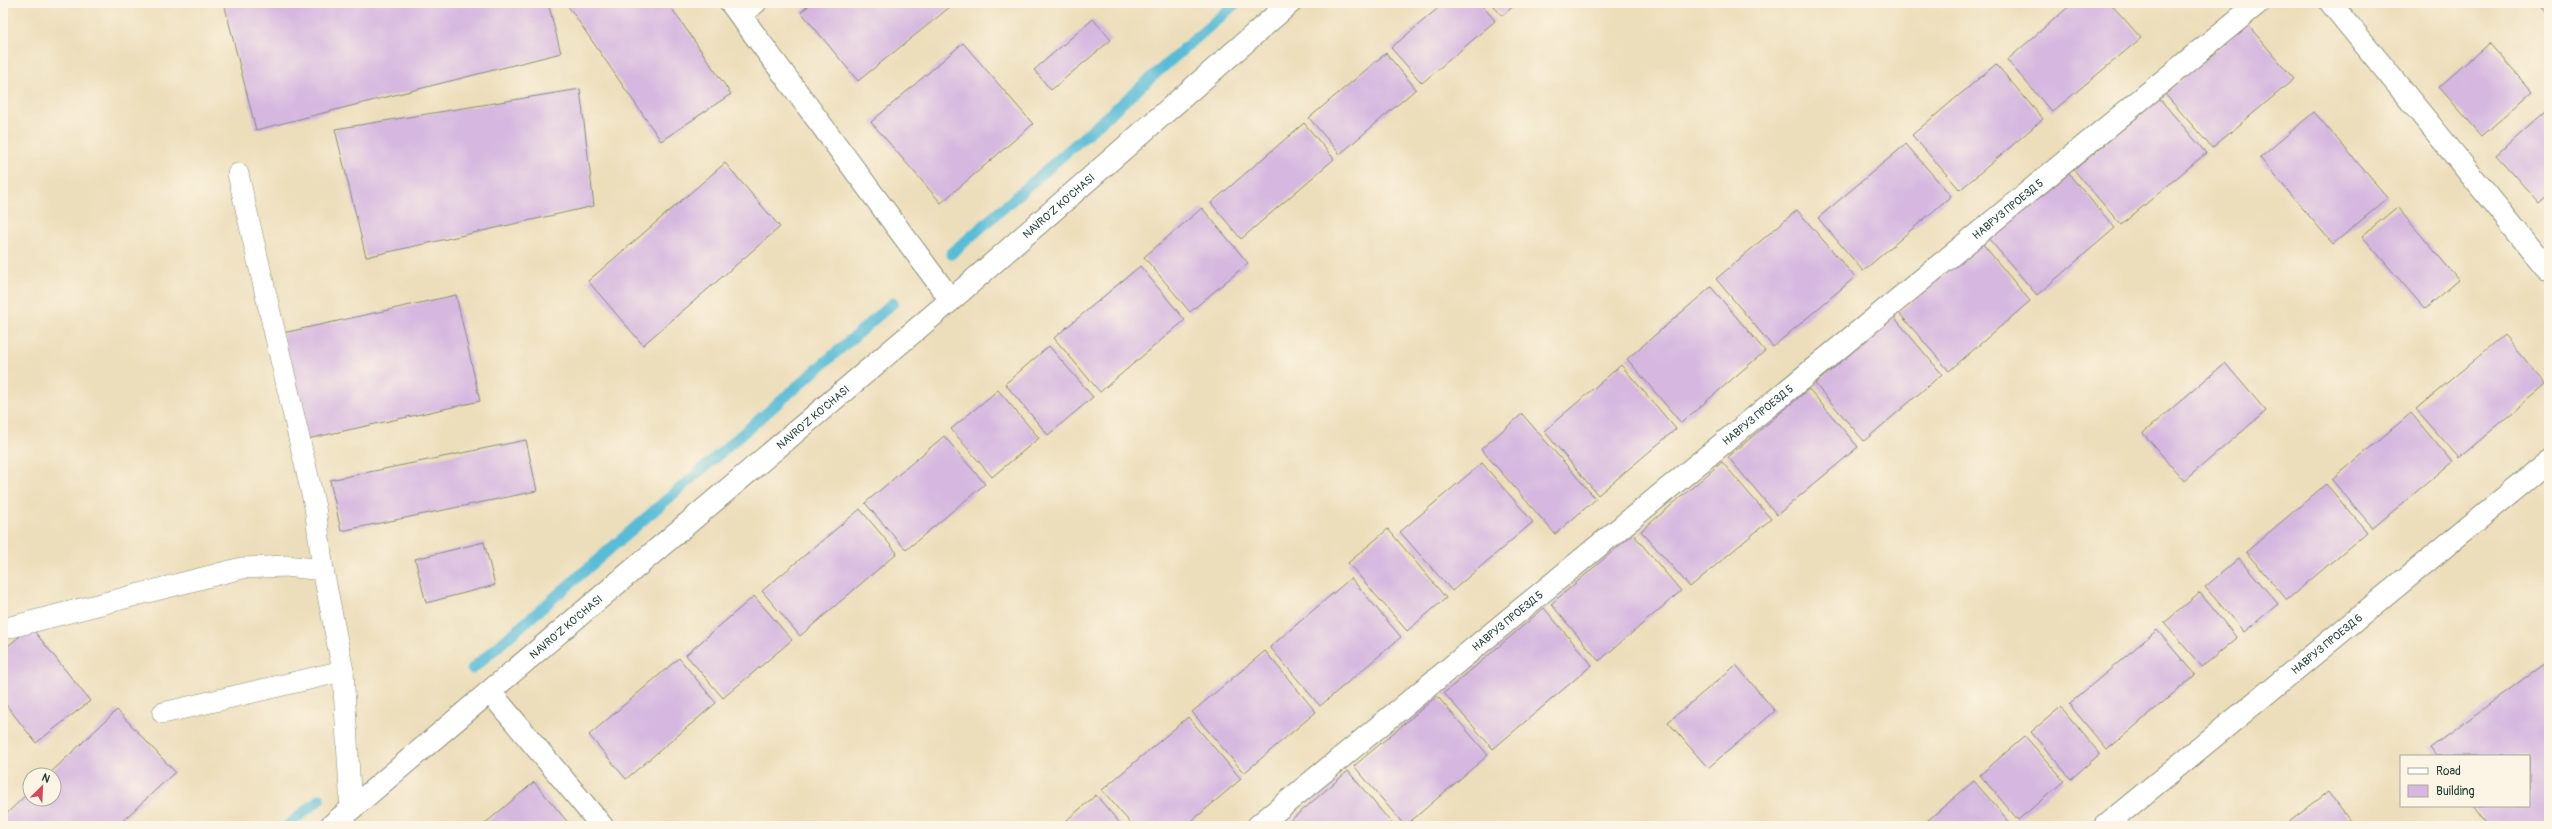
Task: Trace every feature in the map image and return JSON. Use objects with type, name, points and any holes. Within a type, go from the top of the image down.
[{"type":"street","name":"NAVRO'Z KO'CHASI","points":[[332,826],[951,300],[1290,3]]},
{"type":"street","name":"НАВРУЗ ПРОЕЗД 5","points":[[1258,826],[2258,3]]},
{"type":"street","points":[[2331,3],[2549,271]]},
{"type":"street","points":[[742,7],[951,300]]},
{"type":"street","name":"НАВРУЗ ПРОЕЗД 6","points":[[2105,826],[2549,461]]},
{"type":"street","points":[[490,692],[602,826]]},
{"type":"lane","points":[[238,174],[315,507],[323,570],[343,671],[351,809]]},
{"type":"lane","points":[[3,629],[242,568],[286,566],[323,570]]},
{"type":"lane","points":[[163,713],[343,671]]},
{"type":"building","points":[[224,3],[548,3],[561,53],[256,130]]},
{"type":"building","points":[[566,3],[668,3],[731,94],[661,141]]},
{"type":"building","points":[[812,3],[955,3],[858,81],[801,12]]},
{"type":"building","points":[[1444,3],[1480,3],[1495,21],[1422,83],[1391,48]]},
{"type":"building","points":[[1491,3],[1517,3],[1502,16]]},
{"type":"building","points":[[2073,3],[2110,3],[2141,38],[2052,112],[2007,60]]},
{"type":"building","points":[[2538,3],[2549,3],[2549,13]]},
{"type":"building","points":[[1093,19],[1111,40],[1051,90],[1034,70]]},
{"type":"building","points":[[2247,24],[2294,79],[2212,148],[2165,94]]},
{"type":"building","points":[[963,43],[1033,124],[941,203],[871,122]]},
{"type":"building","points":[[2489,43],[2532,92],[2482,136],[2439,87]]},
{"type":"building","points":[[1386,53],[1416,89],[1340,154],[1309,118]]},
{"type":"building","points":[[1996,64],[2043,119],[1960,190],[1912,135]]},
{"type":"building","points":[[580,89],[594,206],[366,257],[335,129]]},
{"type":"building","points":[[2159,98],[2206,153],[2121,225],[2074,170]]},
{"type":"building","points":[[2546,110],[2549,114],[2549,194],[2539,203],[2496,155]]},
{"type":"building","points":[[2314,112],[2388,198],[2333,244],[2260,158]]},
{"type":"building","points":[[1304,123],[1334,159],[1241,239],[1211,203]]},
{"type":"building","points":[[1906,144],[1951,196],[1863,271],[1818,218]]},
{"type":"building","points":[[725,163],[780,227],[643,345],[588,281]]},
{"type":"building","points":[[2067,172],[2115,228],[2037,295],[1988,238]]},
{"type":"building","points":[[2397,207],[2459,280],[2425,309],[2362,236]]},
{"type":"building","points":[[1202,208],[1248,263],[1190,312],[1144,257]]},
{"type":"building","points":[[1797,210],[1855,277],[1773,347],[1716,279]]},
{"type":"building","points":[[1982,243],[2030,301],[1949,371],[1899,313]]},
{"type":"building","points":[[1140,266],[1185,320],[1100,392],[1054,338]]},
{"type":"building","points":[[1711,287],[1765,351],[1681,423],[1627,359]]},
{"type":"building","points":[[456,295],[480,401],[307,439],[283,333]]},
{"type":"building","points":[[1894,317],[1942,374],[1864,441],[1815,384]]},
{"type":"building","points":[[2504,335],[2546,384],[2459,458],[2416,409]]},
{"type":"building","points":[[1049,346],[1093,397],[1048,435],[1005,384]]},
{"type":"building","points":[[2225,363],[2266,411],[2184,481],[2143,433]]},
{"type":"building","points":[[1621,365],[1676,429],[1598,495],[1544,431]]},
{"type":"building","points":[[1809,389],[1858,447],[1777,515],[1728,457]]},
{"type":"building","points":[[998,390],[1039,438],[992,477],[951,429]]},
{"type":"building","points":[[2411,413],[2452,462],[2373,528],[2332,480]]},
{"type":"building","points":[[1522,414],[1596,499],[1555,534],[1481,449]]},
{"type":"building","points":[[944,436],[985,484],[906,550],[865,503]]},
{"type":"building","points":[[526,440],[537,491],[341,531],[330,480]]},
{"type":"building","points":[[1722,462],[1771,519],[1690,587],[1641,531]]},
{"type":"building","points":[[1482,463],[1533,522],[1452,591],[1400,532]]},
{"type":"building","points":[[2326,484],[2367,532],[2287,600],[2246,552]]},
{"type":"building","points":[[860,509],[897,553],[800,636],[762,591]]},
{"type":"building","points":[[1388,529],[1446,598],[1407,631],[1348,563]]},
{"type":"building","points":[[1633,534],[1681,591],[1599,661],[1551,604]]},
{"type":"building","points":[[484,542],[495,585],[426,603],[415,559]]},
{"type":"building","points":[[2239,558],[2278,604],[2244,632],[2205,587]]},
{"type":"building","points":[[1351,578],[1401,637],[1320,706],[1270,647]]},
{"type":"building","points":[[2200,593],[2237,638],[2202,667],[2164,623]]},
{"type":"building","points":[[754,596],[792,640],[723,698],[686,655]]},
{"type":"building","points":[[1544,608],[1592,665],[1493,749],[1444,693]]},
{"type":"building","points":[[31,627],[90,701],[36,743],[3,701],[3,650]]},
{"type":"building","points":[[2157,630],[2195,675],[2107,750],[2069,704]]},
{"type":"building","points":[[1265,651],[1316,712],[1244,773],[1192,712]]},
{"type":"building","points":[[679,658],[716,703],[626,779],[589,735]]},
{"type":"building","points":[[2549,660],[2549,826],[2488,826],[2474,807],[2530,807],[2530,755],[2435,755],[2430,748]]},
{"type":"building","points":[[1736,665],[1775,711],[1708,768],[1668,722]]},
{"type":"building","points":[[1437,696],[1488,755],[1405,826],[1354,766]]},
{"type":"building","points":[[2061,707],[2100,754],[2071,779],[2031,732]]},
{"type":"building","points":[[117,710],[175,772],[117,826],[3,826],[3,817],[22,799],[22,807],[62,807],[62,767],[56,767]]},
{"type":"building","points":[[1188,717],[1241,779],[1186,826],[1133,826],[1102,790]]},
{"type":"building","points":[[2025,736],[2064,781],[2018,820],[1980,775]]},
{"type":"building","points":[[1348,771],[1394,826],[1284,826]]},
{"type":"building","points":[[1974,781],[2012,825],[2011,826],[1921,826]]},
{"type":"building","points":[[534,782],[571,826],[482,826]]},
{"type":"building","points":[[2328,792],[2354,826],[2284,826]]},
{"type":"building","points":[[1096,795],[1122,826],[1060,826]]},
{"type":"waterway","points":[[951,254],[1236,3]]},
{"type":"waterway","points":[[472,669],[893,303]]},
{"type":"waterway","points":[[287,826],[320,799]]}]
